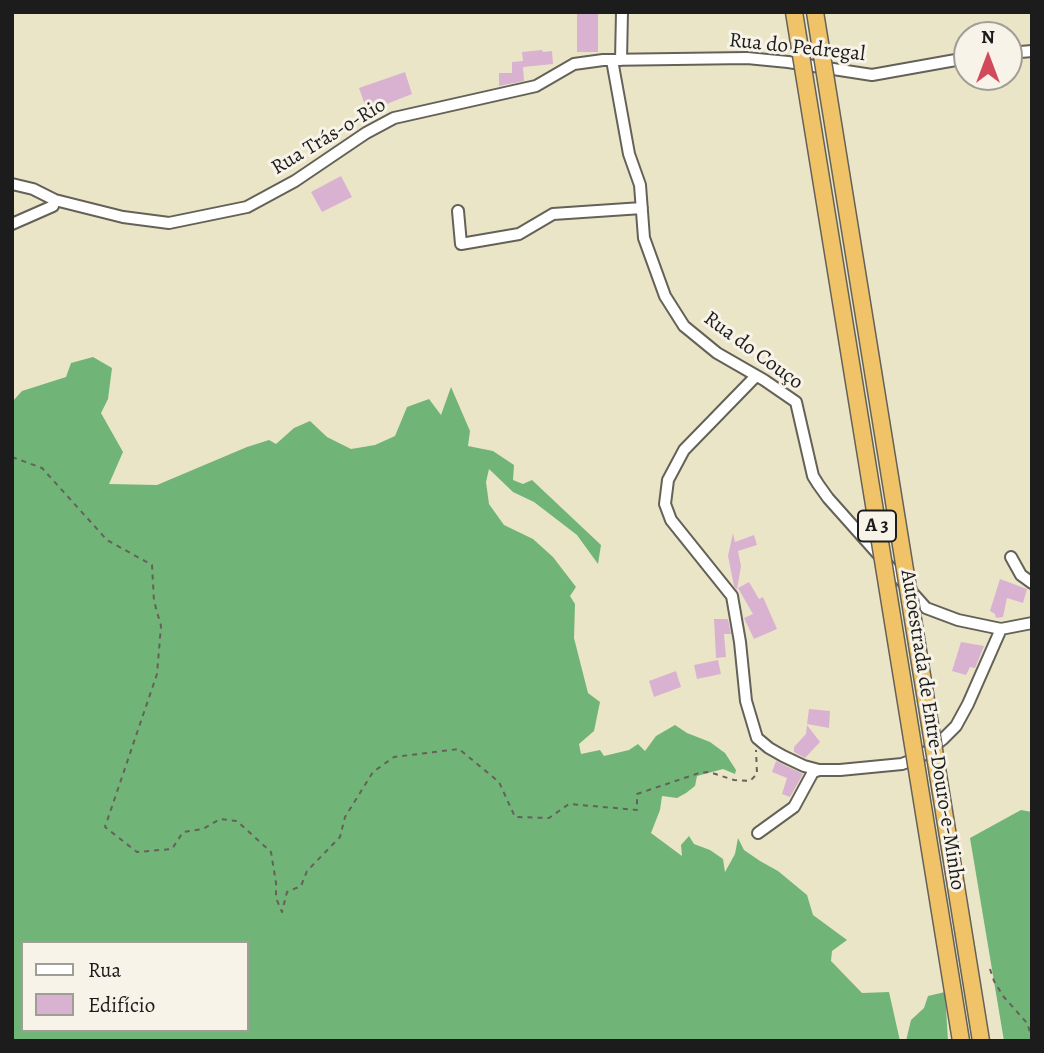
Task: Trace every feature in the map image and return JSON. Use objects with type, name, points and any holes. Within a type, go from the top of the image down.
[{"type":"highway","name":"Autoestrada de Entre-Douro-e-Minho","points":[[794,12],[961,1041]]},
{"type":"highway","name":"Autoestrada de Entre-Douro-e-Minho","points":[[815,12],[981,1041]]},
{"type":"street","name":"Rua do Couço","points":[[622,12],[616,60],[629,154],[640,185],[644,238],[665,296],[684,326],[717,353],[796,402],[813,476],[818,484],[926,608],[958,620],[1001,629]]},
{"type":"street","name":"Rua do Pedregal","points":[[616,60],[747,58],[872,75],[953,61]]},
{"type":"street","name":"Rua Trás-o-Rio","points":[[12,184],[33,189],[55,200],[123,217],[169,223],[247,207],[295,181],[366,133],[394,118],[536,86],[574,64],[616,60]]},
{"type":"street","points":[[12,224],[53,206],[55,200]]},
{"type":"street","points":[[458,211],[461,244],[519,234],[553,214],[642,208]]},
{"type":"street","points":[[757,376],[684,450],[668,480],[665,504],[671,520],[732,596],[746,701],[757,738],[776,752],[804,766],[818,769],[902,764],[928,751],[956,726],[1001,629],[1032,623]]},
{"type":"street","points":[[1011,557],[1021,575],[1032,583]]},
{"type":"street","points":[[758,833],[794,807],[804,793],[813,772],[818,769]]},
{"type":"path","points":[[12,457],[42,468],[107,540],[152,565],[154,601],[161,626],[157,674],[105,827],[137,852],[172,849],[183,832],[203,829],[220,819],[237,821],[271,852],[276,898],[282,912],[287,891],[301,886],[307,871],[340,837],[345,817],[373,772],[394,757],[459,749],[499,782],[515,817],[550,818],[569,804],[636,810],[636,794],[699,773],[709,772],[744,782],[750,781],[757,774],[757,738]]},
{"type":"path","points":[[990,969],[1003,996],[1027,1023],[1032,1040]]},
{"type":"green space","points":[[93,357],[112,368],[108,399],[101,413],[123,452],[109,484],[157,485],[247,447],[269,440],[276,444],[294,428],[310,421],[327,437],[351,449],[375,445],[395,436],[407,407],[429,399],[441,415],[451,387],[470,431],[468,446],[493,451],[514,465],[513,480],[523,484],[532,480],[601,545],[598,564],[577,535],[534,502],[513,492],[489,469],[486,482],[489,504],[504,525],[533,539],[553,557],[576,587],[570,596],[575,604],[574,638],[588,693],[600,702],[594,731],[579,744],[581,754],[600,750],[604,756],[629,750],[638,744],[645,751],[656,736],[675,725],[710,742],[725,753],[736,770],[735,774],[723,769],[697,776],[695,786],[686,793],[677,798],[662,796],[651,833],[682,856],[681,845],[689,836],[694,844],[723,859],[725,872],[735,854],[738,838],[744,850],[778,871],[807,895],[813,915],[847,940],[832,951],[831,961],[862,993],[889,992],[900,1041],[12,1041],[12,402],[22,391],[66,377],[71,363]]},
{"type":"green space","points":[[1021,810],[1032,812],[1032,1041],[1004,1041],[970,838]]},
{"type":"green space","points":[[945,992],[948,1041],[906,1041],[911,1020],[924,1008],[928,996]]},
{"type":"building","points":[[577,12],[598,12],[598,52],[577,52]]},
{"type":"building","points":[[552,51],[553,64],[523,67],[524,81],[499,86],[499,73],[512,73],[512,62],[523,61],[522,52]]},
{"type":"building","points":[[405,72],[412,94],[374,109],[373,105],[366,108],[359,88]]},
{"type":"building","points":[[341,176],[352,197],[322,212],[311,192]]},
{"type":"building","points":[[733,533],[735,542],[754,535],[757,545],[738,551],[741,566],[737,590],[728,556]]},
{"type":"building","points":[[1000,579],[1027,589],[1023,603],[1007,598],[1003,617],[996,618],[990,611]]},
{"type":"building","points":[[749,582],[759,599],[763,597],[777,629],[754,639],[744,618],[753,614],[738,588]]},
{"type":"building","points":[[714,619],[728,619],[731,634],[724,634],[726,657],[716,658]]},
{"type":"building","points":[[961,642],[984,646],[975,668],[970,667],[966,675],[952,671]]},
{"type":"building","points":[[718,660],[721,674],[697,679],[694,665]]},
{"type":"building","points":[[676,671],[681,687],[654,697],[649,681]]},
{"type":"building","points":[[809,709],[830,711],[829,728],[807,724]]},
{"type":"building","points":[[807,725],[820,742],[805,758],[794,752],[794,747],[806,734]]},
{"type":"building","points":[[776,761],[803,774],[790,797],[782,794],[787,778],[772,772]]}]
